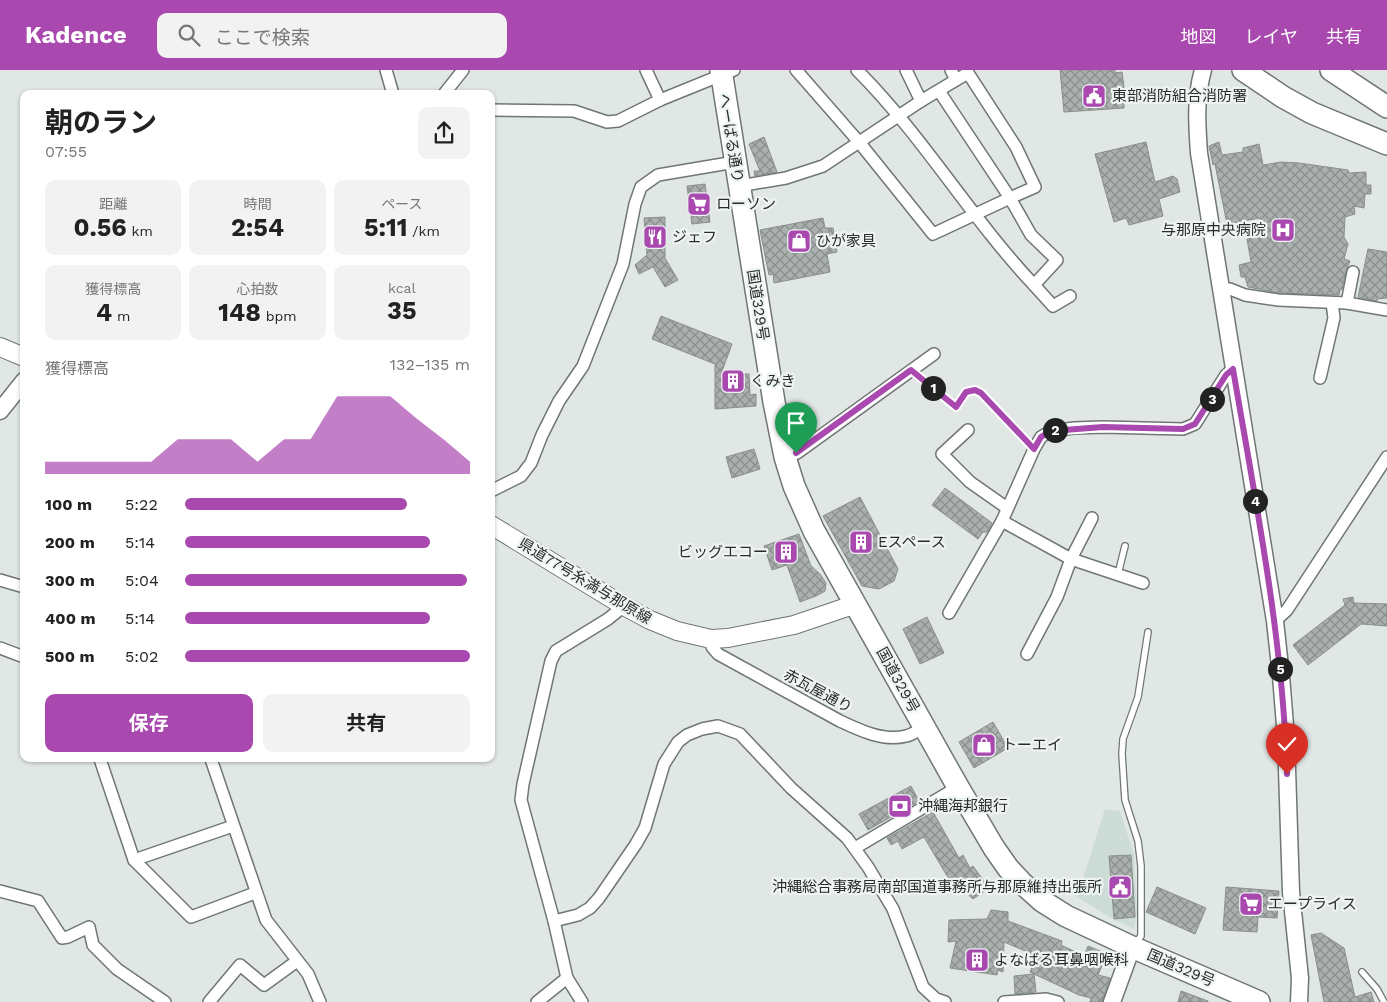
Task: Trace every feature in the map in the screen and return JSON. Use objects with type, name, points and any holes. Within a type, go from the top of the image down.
[{"type":"highway","points":[[1243,70],[1312,113],[1387,144]]},
{"type":"highway","points":[[1331,70],[1387,107]]},
{"type":"highway","name":"へーばる通り","points":[[726,72],[740,196]]},
{"type":"highway","name":"国道329号","points":[[740,196],[774,402],[785,457],[794,486],[814,531],[994,848],[1022,883],[1042,901],[1066,916],[1259,1002]]},
{"type":"main road","points":[[1204,70],[1196,106],[1198,146],[1275,621],[1281,676],[1286,738],[1291,892],[1300,978],[1299,1002]]},
{"type":"main road","points":[[0,347],[20,356]]},
{"type":"main road","points":[[0,411],[20,386]]},
{"type":"main road","name":"県道77号糸満与那原線","points":[[495,530],[624,606],[677,631],[711,639],[728,638],[794,625],[856,604]]},
{"type":"main road","points":[[1112,1002],[1132,947]]},
{"type":"street","points":[[386,70],[391,90]]},
{"type":"street","points":[[447,90],[463,70]]},
{"type":"street","points":[[646,70],[660,100]]},
{"type":"street","points":[[740,196],[823,166],[859,142],[899,116],[921,100],[939,91],[953,75],[970,71],[1016,147],[1035,187],[933,234],[859,142],[796,70]]},
{"type":"street","points":[[856,70],[883,96],[1007,256],[1052,306],[1070,296]]},
{"type":"street","points":[[906,70],[921,100]]},
{"type":"street","points":[[495,110],[574,111],[607,122],[618,121],[660,100],[726,72]]},
{"type":"street","points":[[939,91],[1010,198],[1031,235],[1057,260],[1034,285]]},
{"type":"street","points":[[495,489],[521,476],[531,463],[559,401],[583,366],[623,264],[635,204],[641,187],[658,175],[735,162]]},
{"type":"street","points":[[1347,303],[1353,272]]},
{"type":"street","points":[[1220,289],[1230,289],[1245,295],[1278,300],[1332,304],[1347,303],[1387,310]]},
{"type":"street","points":[[1320,378],[1334,318],[1332,304]]},
{"type":"street","points":[[785,457],[796,453],[934,354]]},
{"type":"street","points":[[949,612],[1002,521],[1041,437],[1051,431],[1103,427],[1183,429],[1195,424],[1226,375],[1233,369]]},
{"type":"street","points":[[968,430],[942,454],[970,482],[1007,508]]},
{"type":"street","points":[[1275,621],[1287,610],[1382,475],[1387,457]]},
{"type":"street","points":[[1027,654],[1057,597],[1071,559],[1092,518]]},
{"type":"street","points":[[1002,521],[1071,559],[1143,583]]},
{"type":"street","points":[[0,580],[20,586]]},
{"type":"street","points":[[582,1002],[567,978],[554,921],[522,810],[521,800],[551,661],[556,652],[608,619],[624,606]]},
{"type":"street","name":"赤瓦屋通り","points":[[711,639],[712,647],[718,654],[861,731],[899,738],[908,736],[924,727]]},
{"type":"street","points":[[0,648],[20,656]]},
{"type":"street","points":[[554,921],[578,915],[590,908],[636,844],[645,828],[664,764],[678,742],[687,735],[702,729],[718,726],[740,734],[791,788],[838,829],[855,848],[893,908],[923,987],[937,1001]]},
{"type":"street","points":[[101,762],[134,860],[191,917],[255,893]]},
{"type":"street","points":[[212,762],[255,893],[266,920],[308,974],[320,1002]]},
{"type":"street","points":[[855,848],[958,787]]},
{"type":"street","points":[[134,860],[233,826]]},
{"type":"street","points":[[0,891],[38,901],[62,938],[88,927],[93,946],[117,969],[165,1002]]},
{"type":"street","points":[[209,1002],[240,965],[264,985],[298,961]]},
{"type":"street","points":[[537,1002],[567,978]]},
{"type":"street","points":[[1004,1002],[1046,999],[1058,1002]]},
{"type":"lane","points":[[911,370],[956,407],[966,392],[975,390],[981,393],[1034,449]]},
{"type":"lane","points":[[1118,574],[1125,546]]},
{"type":"lane","points":[[1132,947],[1141,936],[1141,866],[1138,842],[1124,800],[1123,739],[1138,696],[1148,632]]},
{"type":"lane","points":[[1362,972],[1384,1002]]},
{"type":"shaded area","points":[[1105,809],[1120,811],[1134,854],[1137,913],[1134,929],[1109,917],[1074,895],[1082,882]]},
{"type":"building","name":"東部消防組合消防署","points":[[1060,70],[1115,70],[1115,73],[1122,72],[1126,102],[1124,103],[1124,108],[1064,112]]},
{"type":"building","points":[[764,137],[777,172],[755,176],[754,171],[760,171],[749,144]]},
{"type":"building","points":[[1146,142],[1155,182],[1173,176],[1177,179],[1180,192],[1159,199],[1163,216],[1129,225],[1126,218],[1114,222],[1095,154]]},
{"type":"building","points":[[1219,142],[1222,155],[1243,152],[1243,148],[1259,144],[1263,165],[1281,162],[1299,163],[1348,170],[1349,173],[1366,172],[1366,185],[1371,185],[1371,194],[1365,194],[1364,208],[1354,206],[1355,214],[1345,217],[1344,237],[1348,244],[1344,259],[1350,261],[1339,295],[1279,293],[1248,287],[1245,277],[1241,277],[1239,265],[1251,262],[1247,239],[1262,235],[1260,218],[1227,224],[1215,164],[1213,165],[1209,146]]},
{"type":"building","name":"ローソン","points":[[705,184],[710,222],[692,224],[687,186]]},
{"type":"building","name":"ジェフ","points":[[665,217],[665,258],[678,280],[665,287],[653,267],[639,274],[635,265],[647,255],[644,218]]},
{"type":"building","name":"ひが家具","points":[[823,218],[825,228],[833,228],[837,252],[827,254],[830,272],[774,283],[773,274],[769,275],[760,230]]},
{"type":"building","points":[[1368,249],[1387,252],[1387,298],[1377,299],[1377,301],[1358,297]]},
{"type":"building","points":[[661,316],[732,344],[721,374],[749,374],[750,395],[756,394],[756,406],[715,409],[715,364],[652,339]]},
{"type":"building","points":[[754,449],[760,469],[732,478],[726,457]]},
{"type":"building","points":[[945,488],[992,523],[987,532],[983,532],[978,539],[932,505]]},
{"type":"building","name":"Eスペース","points":[[860,497],[898,569],[894,581],[879,589],[862,586],[823,516]]},
{"type":"building","points":[[799,534],[811,566],[826,583],[825,591],[800,602],[787,565],[772,570],[764,546]]},
{"type":"building","points":[[1353,597],[1354,603],[1387,604],[1387,626],[1361,624],[1308,665],[1293,645],[1345,605],[1343,599]]},
{"type":"building","points":[[927,617],[944,653],[920,664],[903,629]]},
{"type":"building","name":"トーエイ","points":[[993,722],[1008,748],[974,768],[959,742]]},
{"type":"building","points":[[911,786],[919,801],[868,830],[859,814]]},
{"type":"building","points":[[933,812],[959,858],[963,855],[970,868],[973,866],[989,888],[973,899],[947,876],[924,837],[902,849],[898,841],[891,845],[887,838]]},
{"type":"building","name":"沖縄総合事務局南部国道事務所与那原維持出張所","points":[[1131,855],[1135,917],[1114,919],[1109,856]]},
{"type":"building","points":[[1157,887],[1206,908],[1195,934],[1146,912]]},
{"type":"building","name":"エープライス","points":[[1226,887],[1279,891],[1277,918],[1258,917],[1257,932],[1223,930]]},
{"type":"building","points":[[991,910],[1008,912],[1008,921],[1062,941],[1061,945],[1084,956],[1088,946],[1107,954],[1098,975],[1110,978],[1102,1002],[1090,1002],[1091,998],[1079,995],[1030,972],[1037,956],[1004,942],[1003,972],[998,970],[997,975],[950,968],[956,941],[948,942],[949,920],[987,919]]},
{"type":"building","points":[[1321,933],[1344,948],[1355,997],[1371,992],[1374,1002],[1324,1002],[1311,935]]},
{"type":"building","points":[[1034,974],[1036,992],[1015,994],[1014,976]]},
{"type":"building","points":[[1181,991],[1208,1001],[1208,1002],[1178,1002]]},
{"type":"place","name":"東部消防組合消防署","points":[[1094,96]]},
{"type":"place","name":"ローソン","points":[[699,204]]},
{"type":"place","name":"与那原中央病院","points":[[1283,230]]},
{"type":"place","name":"ジェフ","points":[[655,237]]},
{"type":"place","name":"ひが家具","points":[[799,241]]},
{"type":"place","name":"くみき","points":[[733,381]]},
{"type":"place","name":"Eスペース","points":[[861,542]]},
{"type":"place","name":"ビッグエコー","points":[[786,552]]},
{"type":"place","name":"トーエイ","points":[[984,745]]},
{"type":"place","name":"沖縄海邦銀行","points":[[900,806]]},
{"type":"place","name":"沖縄総合事務局南部国道事務所与那原維持出張所","points":[[1120,887]]},
{"type":"place","name":"エープライス","points":[[1251,904]]},
{"type":"place","name":"よなばる耳鼻咽喉科","points":[[977,960]]},
{"type":"route","points":[[796,453],[911,370],[956,407],[966,392],[975,390],[981,393],[1034,449],[1041,437],[1051,431],[1103,427],[1183,429],[1195,424],[1226,375],[1233,369],[1275,621],[1286,738],[1287,774]]}]
